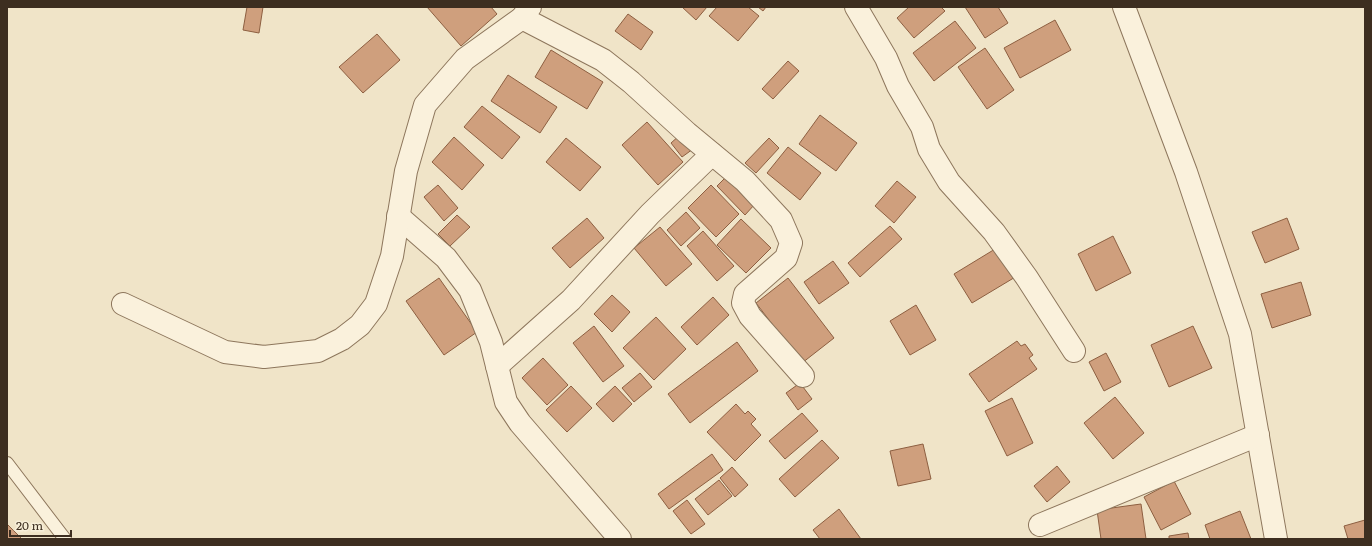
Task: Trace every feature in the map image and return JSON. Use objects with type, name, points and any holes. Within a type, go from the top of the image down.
[{"type":"street","points":[[856,7],[886,58],[898,86],[922,127],[929,149],[948,182],[994,232],[1027,278],[1074,351]]},
{"type":"street","points":[[1124,7],[1186,172],[1240,334],[1276,539]]},
{"type":"street","points":[[123,304],[224,352],[264,358],[318,351],[342,339],[360,325],[376,304],[392,256],[406,171],[425,106],[465,59],[526,13],[603,60],[631,82],[687,133],[744,181],[781,220],[791,243],[786,258],[745,294],[743,303],[750,316],[804,376]]},
{"type":"street","points":[[497,366],[571,300],[650,214],[712,154]]},
{"type":"street","points":[[398,216],[446,258],[470,290],[491,342],[506,402],[520,423],[620,539]]},
{"type":"street","points":[[1040,525],[1258,435]]},
{"type":"lane","points":[[7,463],[65,539]]},
{"type":"building","points":[[247,7],[263,7],[259,33],[243,30]]},
{"type":"building","points":[[427,7],[491,7],[497,14],[461,46]]},
{"type":"building","points":[[682,7],[707,7],[696,20]]},
{"type":"building","points":[[717,7],[748,7],[759,16],[738,41],[709,16]]},
{"type":"building","points":[[758,7],[766,7],[763,11]]},
{"type":"building","points":[[909,7],[941,7],[945,11],[914,38],[897,18]]},
{"type":"building","points":[[965,7],[998,7],[1008,23],[985,38]]},
{"type":"building","points":[[628,14],[653,32],[641,50],[615,31]]},
{"type":"building","points":[[1055,20],[1071,50],[1020,78],[1004,48]]},
{"type":"building","points":[[955,21],[976,48],[934,81],[913,53]]},
{"type":"building","points":[[377,34],[400,60],[363,93],[339,67]]},
{"type":"building","points":[[985,48],[1014,90],[987,109],[958,67]]},
{"type":"building","points":[[551,50],[603,82],[587,109],[535,77]]},
{"type":"building","points":[[788,61],[799,71],[773,99],[762,89]]},
{"type":"building","points":[[508,75],[557,107],[540,133],[491,101]]},
{"type":"building","points":[[482,106],[520,137],[502,159],[464,127]]},
{"type":"building","points":[[820,115],[857,143],[836,171],[799,144]]},
{"type":"building","points":[[647,122],[683,162],[658,185],[622,145]]},
{"type":"building","points":[[680,135],[693,149],[682,157],[671,143]]},
{"type":"building","points":[[454,137],[484,165],[462,190],[432,162]]},
{"type":"building","points":[[566,138],[601,167],[580,191],[546,162]]},
{"type":"building","points":[[769,138],[779,148],[756,173],[745,163]]},
{"type":"building","points":[[788,147],[821,173],[800,200],[767,173]]},
{"type":"building","points":[[727,176],[755,204],[745,215],[717,186]]},
{"type":"building","points":[[897,181],[916,197],[894,223],[875,206]]},
{"type":"building","points":[[438,185],[458,208],[444,221],[424,197]]},
{"type":"building","points":[[711,185],[739,214],[716,237],[688,208]]},
{"type":"building","points":[[686,212],[700,228],[681,246],[667,230]]},
{"type":"building","points":[[457,215],[470,227],[450,246],[438,234]]},
{"type":"building","points":[[587,218],[604,238],[570,268],[552,248]]},
{"type":"building","points":[[1287,218],[1299,249],[1265,263],[1252,232]]},
{"type":"building","points":[[741,219],[771,248],[746,273],[717,245]]},
{"type":"building","points":[[890,226],[902,239],[860,277],[848,263]]},
{"type":"building","points":[[660,227],[692,264],[666,286],[634,248]]},
{"type":"building","points":[[703,231],[734,266],[717,281],[687,246]]},
{"type":"building","points":[[1113,236],[1131,273],[1096,291],[1078,254]]},
{"type":"building","points":[[1000,246],[1017,276],[972,303],[954,274]]},
{"type":"building","points":[[833,261],[849,283],[819,304],[804,282]]},
{"type":"building","points":[[439,278],[477,332],[444,355],[406,301]]},
{"type":"building","points":[[788,278],[834,338],[802,363],[756,303]]},
{"type":"building","points":[[1301,282],[1311,315],[1272,328],[1261,294]]},
{"type":"building","points":[[612,295],[630,312],[612,332],[594,314]]},
{"type":"building","points":[[713,297],[729,315],[697,345],[681,327]]},
{"type":"building","points":[[916,305],[936,340],[910,355],[890,321]]},
{"type":"building","points":[[656,317],[686,349],[654,380],[623,348]]},
{"type":"building","points":[[594,326],[624,366],[603,382],[573,343]]},
{"type":"building","points":[[1193,326],[1212,368],[1169,387],[1151,345]]},
{"type":"building","points":[[1017,341],[1021,346],[1025,344],[1033,355],[1029,358],[1037,369],[989,402],[969,374]]},
{"type":"building","points":[[737,342],[758,371],[690,423],[668,394]]},
{"type":"building","points":[[1106,353],[1121,382],[1104,391],[1089,362]]},
{"type":"building","points":[[543,358],[568,385],[547,405],[522,378]]},
{"type":"building","points":[[640,373],[652,387],[634,402],[622,388]]},
{"type":"building","points":[[800,383],[812,399],[798,410],[786,393]]},
{"type":"building","points":[[571,386],[592,408],[567,432],[546,410]]},
{"type":"building","points":[[615,386],[632,404],[613,422],[596,404]]},
{"type":"building","points":[[1115,397],[1144,433],[1113,459],[1084,423]]},
{"type":"building","points":[[1012,398],[1033,443],[1007,456],[985,411]]},
{"type":"building","points":[[736,404],[745,414],[748,411],[756,419],[751,424],[761,435],[735,461],[707,432]]},
{"type":"building","points":[[802,413],[818,431],[785,459],[769,441]]},
{"type":"building","points":[[822,440],[839,458],[795,497],[779,479]]},
{"type":"building","points":[[923,444],[931,479],[898,486],[890,451]]},
{"type":"building","points":[[712,454],[723,470],[669,509],[658,494]]},
{"type":"building","points":[[1057,466],[1070,482],[1047,502],[1034,486]]},
{"type":"building","points":[[732,467],[748,485],[735,497],[720,478]]},
{"type":"building","points":[[719,480],[732,496],[708,515],[695,499]]},
{"type":"building","points":[[1174,481],[1191,514],[1161,530],[1144,497]]},
{"type":"building","points":[[687,500],[705,524],[691,534],[673,511]]},
{"type":"building","points":[[1141,504],[1146,539],[1101,539],[1097,510]]},
{"type":"building","points":[[839,509],[861,539],[820,539],[813,530]]},
{"type":"building","points":[[1240,511],[1251,539],[1210,539],[1205,525]]},
{"type":"building","points":[[1365,520],[1365,539],[1348,539],[1344,526]]},
{"type":"building","points":[[7,524],[22,539],[7,539]]},
{"type":"building","points":[[1188,533],[1189,539],[1169,539],[1169,536]]}]
